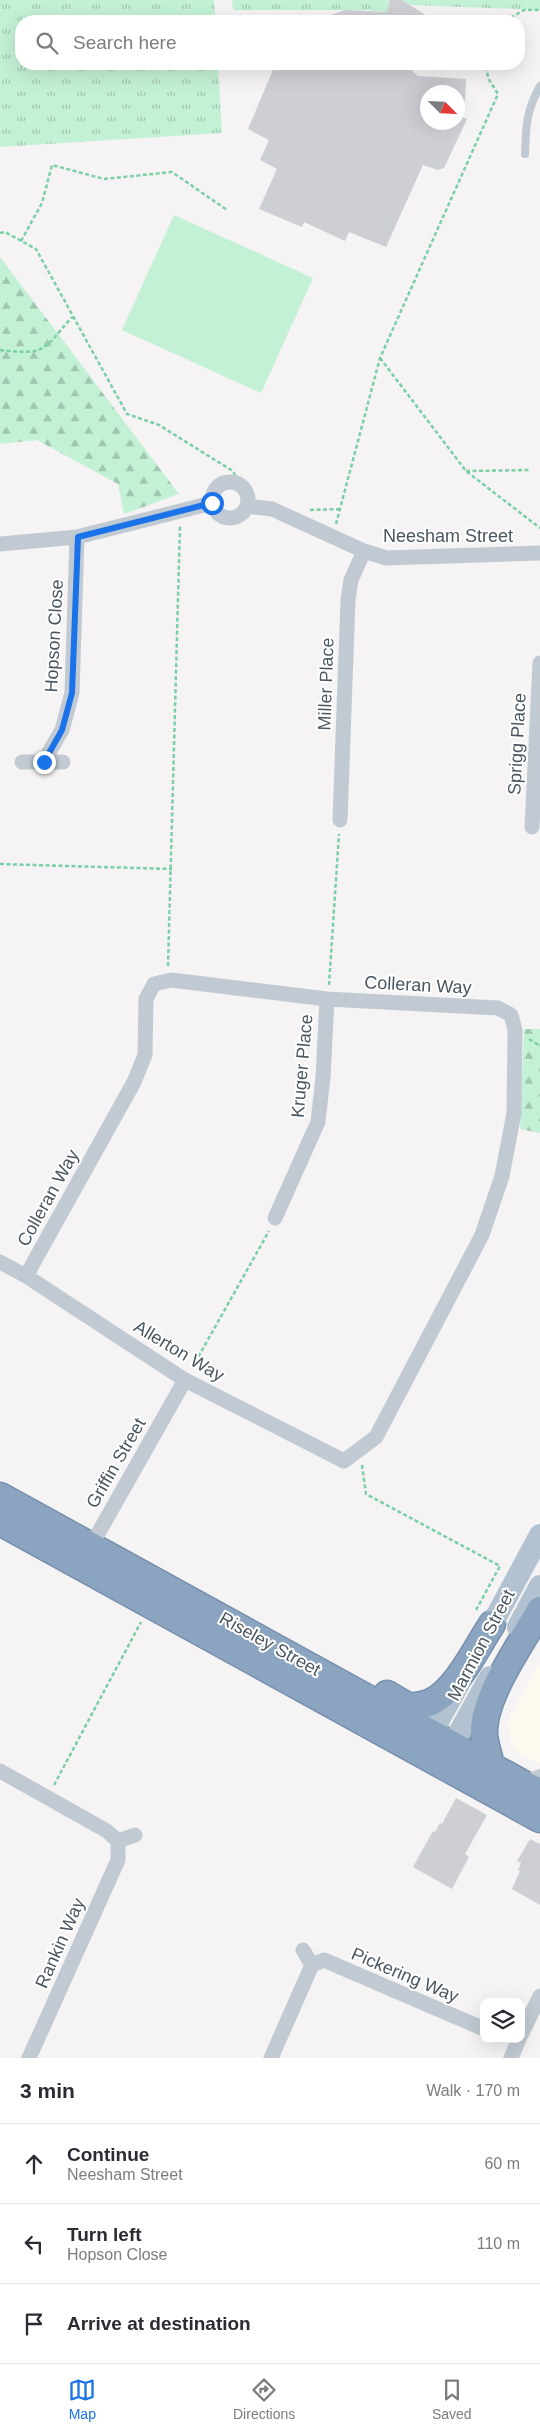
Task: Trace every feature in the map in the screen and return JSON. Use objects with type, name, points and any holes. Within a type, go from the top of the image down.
[{"type":"highway","name":"Riseley Street","points":[[0,1496],[85,1556],[437,1748],[529,1777],[540,1793]]},
{"type":"highway","name":"Riseley Street","points":[[0,1522],[85,1556],[297,1659],[437,1748],[540,1820]]},
{"type":"highway","points":[[491,1766],[484,1735],[488,1711],[499,1685],[540,1610]]},
{"type":"highway","points":[[297,1659],[328,1662],[410,1707],[428,1703],[442,1695],[454,1683],[482,1620]]},
{"type":"main road","name":"Marmion Street","points":[[437,1748],[482,1620],[540,1535]]},
{"type":"main road","name":"Marmion Street","points":[[437,1748],[540,1586]]},
{"type":"street","points":[[230,481],[240,485],[247,493],[247,506],[242,513],[229,518],[216,512],[212,503],[213,492],[217,486],[230,481]]},
{"type":"street","points":[[0,544],[78,537],[212,503]]},
{"type":"street","name":"Neesham Street","points":[[247,506],[272,509],[364,552],[386,558],[540,554]]},
{"type":"street","name":"Hopson Close","points":[[44,762],[62,730],[72,693],[78,537]]},
{"type":"street","name":"Miller Place","points":[[340,820],[348,600],[351,580],[364,552]]},
{"type":"street","name":"Sprigg Place","points":[[532,828],[540,662]]},
{"type":"street","points":[[22,762],[63,762]]},
{"type":"street","name":"Colleran Way","points":[[26,1276],[134,1082],[145,1055],[146,999],[154,984],[172,980],[327,999],[498,1008],[511,1015],[515,1030],[514,1113],[502,1176],[482,1234],[376,1437],[360,1451],[344,1461]]},
{"type":"street","name":"Kruger Place","points":[[275,1218],[318,1122],[323,1077],[327,999]]},
{"type":"street","name":"Allerton Way","points":[[0,1262],[26,1276],[185,1380],[344,1461]]},
{"type":"street","name":"Griffin Street","points":[[85,1556],[185,1380]]},
{"type":"street","points":[[0,1771],[107,1830],[118,1841],[135,1835]]},
{"type":"street","name":"Rankin Way","points":[[29,2058],[118,1860],[118,1841]]},
{"type":"street","points":[[271,2058],[312,1965],[303,1950]]},
{"type":"street","name":"Pickering Way","points":[[312,1965],[324,1960],[480,2027]]},
{"type":"street","points":[[525,2023],[540,1996]]},
{"type":"street","points":[[511,2058],[515,2043]]},
{"type":"lane","points":[[525,154],[526,122],[530,104],[540,86]]},
{"type":"path","points":[[515,15],[524,10],[540,10]]},
{"type":"path","points":[[332,538],[380,358],[498,94],[488,78],[487,70]]},
{"type":"path","points":[[21,241],[42,203],[52,166],[104,178],[172,172],[227,210]]},
{"type":"path","points":[[0,233],[5,232],[36,249],[127,414],[159,426],[233,471],[240,485]]},
{"type":"path","points":[[0,350],[28,353],[44,350],[72,317]]},
{"type":"path","points":[[380,358],[466,471],[540,528]]},
{"type":"path","points":[[466,471],[529,470]]},
{"type":"path","points":[[172,980],[167,960],[172,869],[181,510]]},
{"type":"path","points":[[327,999],[331,970],[336,857],[340,820]]},
{"type":"path","points":[[0,864],[172,869]]},
{"type":"path","points":[[185,1380],[265,1240],[275,1218]]},
{"type":"path","points":[[360,1451],[366,1494],[500,1566],[482,1620]]},
{"type":"path","points":[[47,1797],[144,1615]]},
{"type":"shaded area","points":[[540,1662],[540,1764],[513,1749],[507,1722]]},
{"type":"green space","points":[[0,0],[214,0],[215,15],[15,15],[15,70],[218,70],[222,133],[0,147]]},
{"type":"green space","points":[[232,0],[390,0],[387,12],[369,10],[233,10]]},
{"type":"green space","points":[[402,0],[540,0],[540,10],[411,5]]},
{"type":"green space","points":[[174,215],[313,278],[261,393],[122,330]]},
{"type":"green space","points":[[0,257],[179,494],[124,514],[118,484],[37,440],[0,444]]},
{"type":"green space","points":[[524,1029],[540,1029],[540,1133],[520,1129]]},
{"type":"building","points":[[390,0],[402,0],[426,15],[331,15],[345,10],[387,12]]},
{"type":"building","points":[[273,70],[412,70],[418,76],[466,79],[465,100],[465,85],[420,85],[420,130],[462,130],[444,168],[438,170],[423,165],[386,247],[349,232],[345,241],[304,222],[302,227],[259,209],[277,169],[260,160],[269,140],[248,129]]},
{"type":"building","points":[[456,1798],[487,1815],[465,1854],[469,1857],[452,1889],[413,1867],[433,1831],[435,1832],[440,1823],[442,1824]]},
{"type":"building","points":[[530,1839],[540,1844],[540,1905],[512,1889],[520,1871],[518,1870],[521,1863],[517,1861]]},
{"type":"route","points":[[44,762],[50,748],[62,730],[72,693],[78,537],[212,503]]}]
